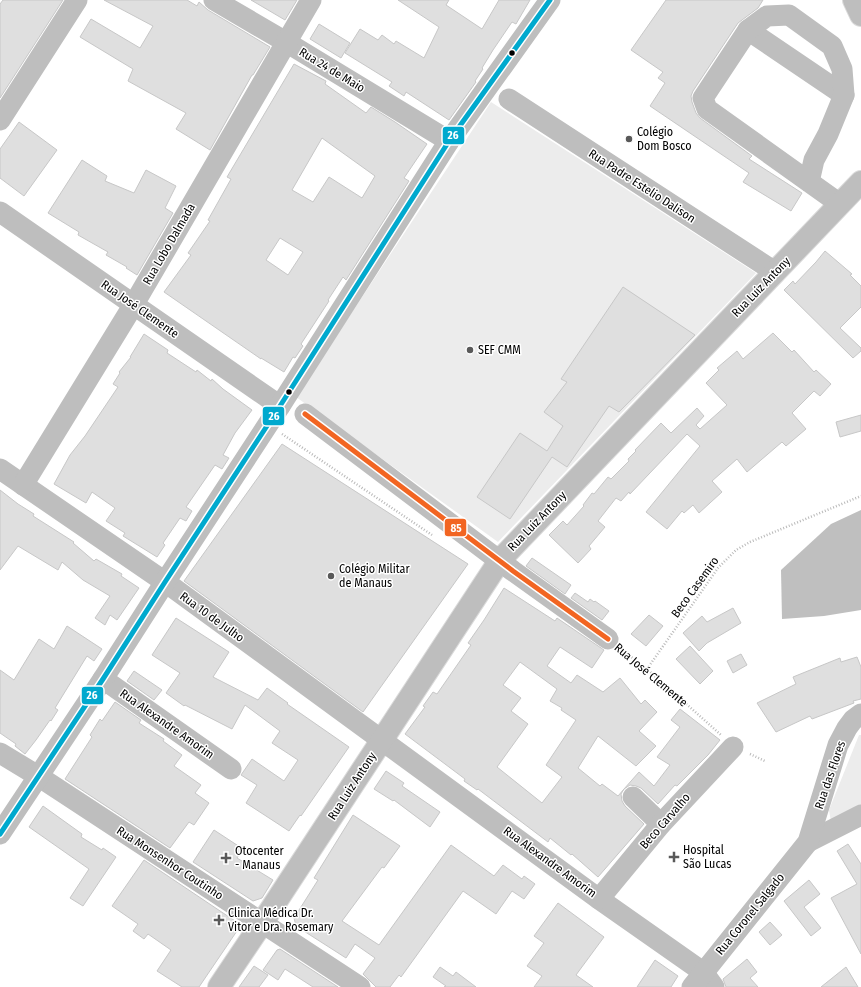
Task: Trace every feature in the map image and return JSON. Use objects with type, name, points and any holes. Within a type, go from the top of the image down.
[{"type":"main road","points":[[854,0],[861,15]]},
{"type":"main road","name":"Rua Luiz Antony","points":[[219,987],[500,560],[861,182]]},
{"type":"street","points":[[0,120],[77,0]]},
{"type":"street","name":"Rua 24 de Maio","points":[[214,0],[449,141]]},
{"type":"street","name":"Rua Lobo Dalmada","points":[[23,485],[134,304],[311,0]]},
{"type":"street","points":[[0,834],[103,679],[164,582],[280,406],[449,141],[550,0]]},
{"type":"street","points":[[809,182],[814,160],[828,134],[844,95],[842,69],[832,46],[789,15],[767,16],[748,30],[703,98],[707,109],[809,182],[840,204]]},
{"type":"street","points":[[748,30],[844,95]]},
{"type":"street","name":"Rua Padre Estelio Dalison","points":[[510,99],[775,272]]},
{"type":"street","name":"Rua José Clemente","points":[[0,212],[280,406]]},
{"type":"street","name":"Rua José Clemente","points":[[304,414],[608,639]]},
{"type":"street","name":"Rua 10 de Julho","points":[[0,469],[164,582],[382,740]]},
{"type":"street","name":"Rua Alexandre Amorim","points":[[103,679],[231,769]]},
{"type":"street","name":"Rua das Flores","points":[[808,842],[838,744],[853,720],[861,714]]},
{"type":"street","name":"Rua Alexandre Amorim","points":[[382,740],[599,899],[703,982]]},
{"type":"street","name":"Beco Carvalho","points":[[599,899],[661,824],[733,747]]},
{"type":"street","name":"Rua Monsenhor Coutinho","points":[[0,753],[38,776],[360,987]]},
{"type":"street","points":[[633,797],[661,824]]},
{"type":"street","points":[[808,842],[858,822]]},
{"type":"street","name":"Rua Coronel Salgado","points":[[703,982],[808,842]]},
{"type":"path","points":[[268,424],[432,535]]},
{"type":"path","name":"Beco Casemiro","points":[[648,669],[718,568],[736,550],[750,542],[861,496]]},
{"type":"path","name":"Rua José Clemente","points":[[608,639],[648,669],[733,747],[766,761]]},
{"type":"shaded area","points":[[491,102],[756,273],[498,542],[296,397]]},
{"type":"shaded area","points":[[861,510],[861,610],[824,616],[782,619],[781,570],[831,524]]},
{"type":"shaded area","points":[[859,735],[861,735],[861,805],[831,822],[829,810]]},
{"type":"building","points":[[3,0],[63,0],[0,98],[0,4]]},
{"type":"building","points":[[104,0],[187,0],[197,6],[199,2],[208,10],[270,47],[252,75],[210,150],[176,129],[186,113],[128,81],[133,69],[80,37],[91,19],[140,48],[153,26]]},
{"type":"building","points":[[251,0],[297,0],[285,20]]},
{"type":"building","points":[[398,0],[449,0],[446,5],[482,29],[499,0],[530,0],[516,24],[512,22],[493,50],[475,81],[476,82],[449,120],[406,92],[404,96],[389,86],[392,82],[345,53],[360,29],[378,40],[382,35],[394,44],[396,41],[424,58],[439,27]]},
{"type":"building","points":[[666,0],[763,0],[758,8],[738,23],[691,96],[696,113],[700,118],[752,156],[749,159],[802,193],[791,211],[743,182],[749,173],[650,106],[665,83],[658,78],[663,72],[631,50]]},
{"type":"building","points":[[319,24],[350,43],[341,58],[310,39]]},
{"type":"building","points":[[294,64],[326,81],[325,84],[366,113],[371,107],[427,144],[404,178],[409,181],[346,280],[343,277],[301,344],[303,346],[295,358],[293,357],[284,372],[261,359],[164,292],[191,255],[188,253],[210,221],[208,220],[231,179],[227,177]],"holes":[[[322,138],[375,176],[362,198],[329,177],[313,202],[292,190]],[[280,238],[303,252],[288,275],[266,260]]]},
{"type":"building","points":[[19,122],[57,150],[24,196],[0,178],[0,149]]},
{"type":"building","points":[[82,160],[107,176],[105,181],[134,193],[146,170],[176,186],[165,208],[173,213],[137,275],[126,268],[127,267],[106,255],[108,252],[78,235],[79,232],[48,213]]},
{"type":"building","points":[[825,251],[852,274],[850,275],[861,286],[861,307],[840,328],[861,348],[861,351],[853,358],[784,290],[793,281],[795,284]]},
{"type":"building","points":[[623,287],[695,335],[619,412],[609,406],[567,467],[552,457],[510,519],[477,497],[520,433],[547,451],[563,426],[544,412],[567,382],[561,379]]},
{"type":"building","points":[[773,333],[792,352],[794,350],[814,372],[816,370],[831,384],[820,396],[814,391],[792,413],[806,429],[786,446],[782,442],[747,472],[737,459],[712,481],[722,492],[699,513],[693,505],[684,513],[682,511],[667,529],[646,512],[700,446],[687,434],[630,494],[629,492],[621,501],[616,498],[598,521],[605,527],[589,546],[591,549],[578,563],[549,535],[563,521],[567,525],[584,506],[583,505],[592,493],[594,494],[608,477],[611,479],[629,461],[628,459],[636,451],[635,450],[661,423],[671,433],[697,408],[704,416],[696,425],[700,429],[727,405],[706,383],[719,370],[717,368],[737,351],[743,359]]},
{"type":"building","points":[[144,334],[168,350],[167,353],[196,372],[197,370],[211,381],[212,379],[252,410],[235,433],[223,455],[229,458],[222,469],[215,465],[186,507],[192,511],[186,521],[180,518],[163,543],[165,545],[157,557],[123,536],[125,533],[106,521],[115,508],[92,492],[86,503],[54,484],[70,455],[85,436],[118,387],[113,384],[120,373],[119,372],[131,357]]},
{"type":"building","points":[[861,415],[861,431],[840,437],[836,422]]},
{"type":"building","name":"Colégio Militar de Manaus","points":[[282,444],[468,564],[363,712],[184,581]]},
{"type":"building","points":[[0,490],[34,514],[33,516],[74,542],[73,543],[94,561],[96,559],[122,574],[121,576],[139,588],[117,620],[110,615],[105,625],[95,618],[110,596],[83,580],[62,562],[58,570],[18,546],[0,570]]},
{"type":"building","points":[[532,558],[571,585],[565,594],[526,566]]},
{"type":"building","points":[[504,588],[555,621],[557,618],[604,650],[592,668],[560,647],[547,666],[571,683],[577,675],[603,692],[620,678],[641,704],[645,700],[657,712],[639,731],[656,746],[636,766],[598,736],[578,768],[600,786],[602,784],[618,796],[624,789],[621,794],[622,801],[625,806],[644,824],[598,877],[572,854],[571,855],[550,838],[548,842],[478,789],[477,790],[464,781],[465,779],[405,734],[425,707],[423,706],[433,692],[437,694],[471,645],[468,643]],"holes":[[[520,662],[557,689],[550,701],[562,708],[561,710],[576,720],[546,765],[562,777],[542,803],[497,767],[528,724],[511,711],[521,698],[503,685]]]},
{"type":"building","points":[[575,593],[588,602],[590,599],[594,602],[595,601],[609,611],[602,620],[571,598]]},
{"type":"building","points":[[733,608],[741,623],[707,643],[699,651],[683,633],[702,616],[707,622]]},
{"type":"building","points":[[649,615],[663,626],[646,646],[631,634]]},
{"type":"building","points":[[176,618],[229,652],[213,677],[258,700],[267,688],[288,703],[287,704],[349,747],[289,831],[246,803],[257,785],[241,775],[252,759],[284,781],[298,760],[272,743],[280,731],[245,705],[232,729],[185,705],[184,706],[166,693],[180,673],[152,655]]},
{"type":"building","points":[[67,626],[102,649],[94,661],[87,656],[55,708],[58,710],[25,754],[15,746],[16,744],[0,733],[0,670],[14,680],[39,639],[54,649]]},
{"type":"building","points":[[690,646],[713,671],[700,684],[676,659]]},
{"type":"building","points":[[741,654],[747,665],[733,673],[727,661]]},
{"type":"building","points":[[857,657],[861,667],[861,699],[812,719],[810,716],[776,732],[757,703],[796,684],[793,677],[840,658],[841,662]]},
{"type":"building","points":[[134,671],[162,690],[154,700],[127,681]]},
{"type":"building","points":[[115,702],[141,720],[139,723],[164,739],[163,741],[182,755],[174,766],[201,785],[195,793],[209,803],[194,825],[189,822],[170,848],[65,779],[92,737],[90,735],[100,719],[102,721]]},
{"type":"building","points":[[680,709],[720,740],[708,755],[677,786],[675,785],[658,804],[641,788],[630,785],[624,789],[639,772],[654,786],[670,765],[657,757],[680,727],[671,720]]},
{"type":"building","points":[[386,771],[404,783],[402,786],[440,812],[430,827],[394,800],[393,801],[374,789]]},
{"type":"building","points":[[43,806],[82,834],[81,837],[102,850],[103,848],[116,857],[83,906],[70,898],[89,869],[29,827]]},
{"type":"building","points":[[353,815],[400,846],[384,868],[382,867],[342,921],[379,945],[451,845],[494,876],[503,865],[522,879],[524,876],[535,884],[524,899],[512,891],[496,914],[463,891],[401,977],[399,975],[390,987],[376,987],[363,974],[375,958],[355,944],[346,958],[296,926],[294,918],[318,880],[314,878]]},
{"type":"building","points":[[214,830],[243,849],[237,858],[273,880],[262,898],[253,901],[193,862]]},
{"type":"building","points":[[848,844],[861,864],[861,954],[831,898],[857,884],[837,851]]},
{"type":"building","points":[[144,860],[241,925],[199,987],[182,987],[157,971],[171,950],[148,934],[144,939],[133,931],[138,924],[112,906]]},
{"type":"building","points":[[809,880],[820,894],[804,907],[821,928],[811,936],[784,901]]},
{"type":"building","points":[[558,903],[604,937],[576,975],[593,987],[534,987],[542,976],[527,966],[544,943],[534,936]]},
{"type":"building","points":[[770,922],[782,935],[770,945],[759,932]]},
{"type":"building","points":[[280,949],[338,987],[313,987],[285,969],[278,980],[263,970],[277,950]]},
{"type":"building","points":[[747,959],[757,972],[750,978],[758,987],[726,987],[723,979]]},
{"type":"building","points":[[655,960],[678,976],[671,987],[637,987]]},
{"type":"building","points":[[254,966],[268,975],[259,987],[239,987]]},
{"type":"building","points":[[440,967],[453,976],[456,972],[476,987],[444,987],[446,986],[433,977]]},
{"type":"building","points":[[846,967],[858,987],[821,987]]},
{"type":"transit line","name":"26","points":[[0,834],[103,679],[280,406],[449,141],[550,0]]},
{"type":"transit line","name":"85","points":[[305,414],[513,571],[608,639]]},
{"type":"place","name":"Colégio Dom Bosco","points":[[629,139]]},
{"type":"place","name":"SEF CMM","points":[[470,350]]},
{"type":"place","name":"Colégio Militar de Manaus","points":[[331,576]]},
{"type":"place","name":"Hospital São Lucas","points":[[674,857]]},
{"type":"place","name":"Otocenter - Manaus","points":[[226,858]]},
{"type":"place","name":"Clinica Médica Dr. Vitor e Dra. Rosemary","points":[[219,920]]}]
